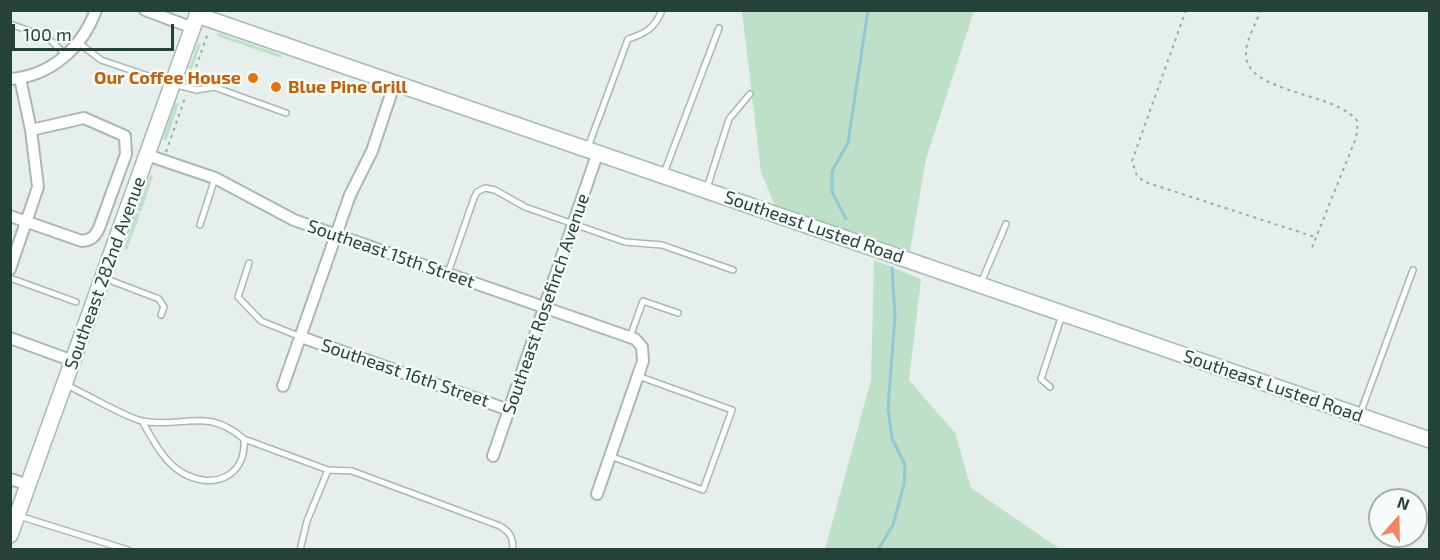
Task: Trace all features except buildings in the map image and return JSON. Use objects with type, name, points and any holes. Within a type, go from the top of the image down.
[{"type":"main road","name":"Southeast Lusted Road","points":[[197,18],[395,82],[1430,440]]},
{"type":"main road","name":"Southeast 282nd Avenue","points":[[10,535],[197,18]]},
{"type":"street","points":[[10,269],[38,187],[31,130],[15,78],[42,71],[66,56],[79,43],[96,10]]},
{"type":"street","points":[[145,10],[197,18]]},
{"type":"street","points":[[284,386],[336,235],[355,184],[372,151],[395,82]]},
{"type":"street","points":[[10,216],[82,241],[88,241],[99,228],[126,154],[125,136],[84,118],[31,130]]},
{"type":"street","name":"Southeast Rosefinch Avenue","points":[[493,456],[573,224],[593,150]]},
{"type":"street","name":"Southeast 15th Street","points":[[147,155],[215,178],[282,216],[545,306],[635,340]]},
{"type":"street","name":"Southeast 16th Street","points":[[301,337],[509,410]]},
{"type":"street","points":[[10,338],[73,362]]},
{"type":"street","points":[[597,494],[644,356],[635,340]]},
{"type":"street","points":[[10,479],[28,485]]},
{"type":"lane","points":[[593,150],[628,39],[645,34],[657,22],[662,10]]},
{"type":"lane","points":[[10,24],[47,37],[66,56]]},
{"type":"lane","points":[[663,174],[719,28]]},
{"type":"lane","points":[[79,43],[101,60],[197,90],[214,87],[286,113]]},
{"type":"lane","points":[[706,189],[729,119],[750,94]]},
{"type":"lane","points":[[200,225],[215,178]]},
{"type":"lane","points":[[448,273],[474,198],[477,192],[485,188],[495,190],[525,207],[573,224],[634,244],[662,245],[733,270]]},
{"type":"lane","points":[[981,285],[1006,224]]},
{"type":"lane","points":[[249,263],[238,297],[261,321],[301,337]]},
{"type":"lane","points":[[1360,416],[1413,270]]},
{"type":"lane","points":[[10,278],[76,302]]},
{"type":"lane","points":[[103,278],[159,299],[164,308],[161,315]]},
{"type":"lane","points":[[635,340],[643,301],[678,313]]},
{"type":"lane","points":[[1050,387],[1041,379],[1062,313]]},
{"type":"lane","points":[[610,456],[704,490],[732,410],[638,376]]},
{"type":"lane","points":[[65,384],[142,420],[206,420],[229,425],[244,439],[328,470],[352,471],[500,526],[509,532],[513,540],[513,549]]},
{"type":"lane","points":[[142,420],[160,451],[180,471],[201,480],[222,479],[239,466],[245,454],[244,439]]},
{"type":"lane","points":[[300,549],[307,521],[328,470]]},
{"type":"lane","points":[[18,515],[128,549]]},
{"type":"path","points":[[1186,10],[1132,161],[1137,176],[1145,182],[1315,237]]},
{"type":"path","points":[[1261,10],[1245,52],[1246,62],[1254,73],[1279,86],[1344,109],[1358,122],[1356,138],[1311,250]]},
{"type":"green space","points":[[742,11],[974,11],[926,159],[910,251],[778,207],[774,203],[761,172]]},
{"type":"green space","points":[[218,33],[282,55],[281,58],[217,36]]},
{"type":"green space","points":[[198,43],[201,44],[187,83],[185,78]]},
{"type":"green space","points":[[175,103],[179,104],[166,141],[163,139]]},
{"type":"green space","points":[[150,175],[153,176],[141,212],[137,210]]},
{"type":"green space","points":[[136,213],[140,214],[127,250],[124,249]]},
{"type":"green space","points":[[874,260],[921,279],[909,380],[955,433],[971,488],[1060,549],[825,549],[871,380]]},
{"type":"waterway","points":[[846,219],[832,192],[832,171],[848,143],[868,10]]},
{"type":"waterway","points":[[878,550],[893,525],[904,484],[905,465],[892,438],[888,409],[895,315],[892,268]]},
{"type":"place","name":"Our Coffee House","points":[[253,78]]},
{"type":"place","name":"Blue Pine Grill","points":[[276,87]]}]
